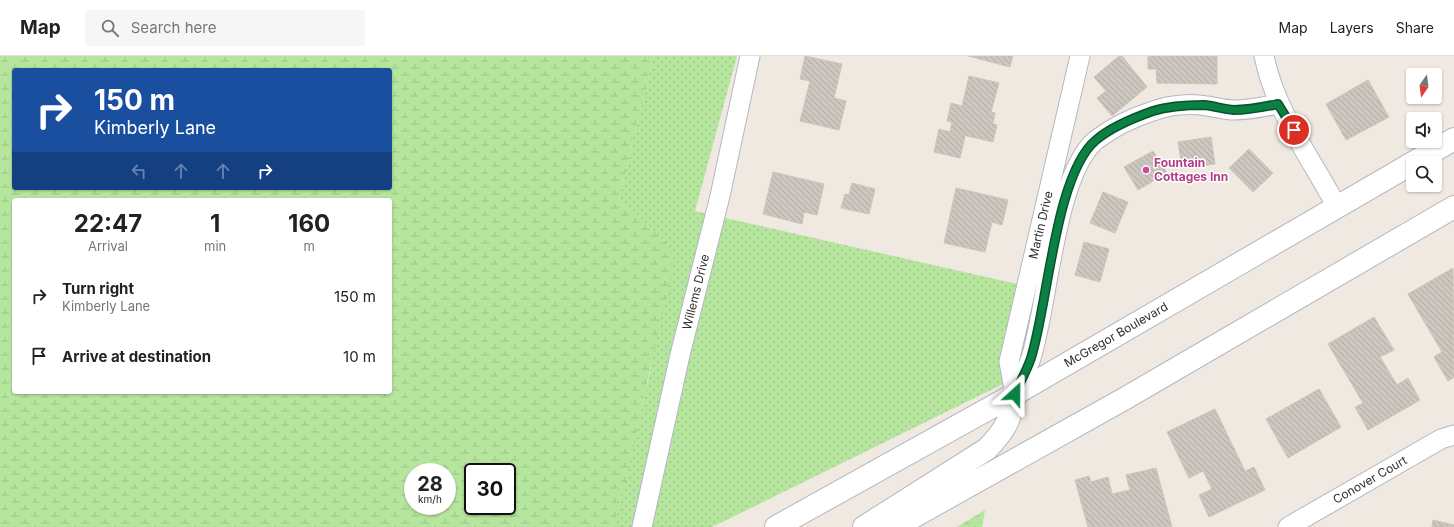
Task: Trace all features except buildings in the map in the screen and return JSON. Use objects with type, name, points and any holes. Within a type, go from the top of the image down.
[{"type":"main road","name":"McGregor Boulevard","points":[[776,527],[1015,394],[1454,139]]},
{"type":"main road","points":[[895,527],[1124,399],[1454,207]]},
{"type":"main road","points":[[864,527],[988,449],[998,438],[1011,417],[1015,394]]},
{"type":"street","name":"Willems Drive","points":[[642,527],[680,355],[720,196],[750,56]]},
{"type":"street","name":"Martin Drive","points":[[1015,394],[1009,362],[1080,56]]},
{"type":"street","points":[[1264,56],[1269,79],[1278,104],[1337,207]]},
{"type":"street","points":[[1015,394],[1031,358],[1061,216],[1070,184],[1080,161],[1096,140],[1128,122],[1154,110],[1178,106],[1204,105],[1232,110],[1254,109],[1278,104]]},
{"type":"street","name":"Conover Court","points":[[1288,527],[1441,439],[1454,435]]},
{"type":"green space","points":[[0,56],[654,56],[618,202],[635,212],[669,246],[673,264],[624,489],[614,527],[0,527]]},
{"type":"green space","points":[[654,56],[737,56],[695,211],[1017,284],[1005,383],[712,527],[614,527],[650,372],[669,246],[635,212],[618,202]]},
{"type":"green space","points":[[985,510],[982,527],[957,527]]},
{"type":"place","name":"Fountain Cottages Inn","points":[[1146,170]]},
{"type":"route","points":[[1015,394],[1031,358],[1061,216],[1070,184],[1080,161],[1096,140],[1128,122],[1154,110],[1178,106],[1204,105],[1232,110],[1254,109],[1278,104],[1294,130]]}]
